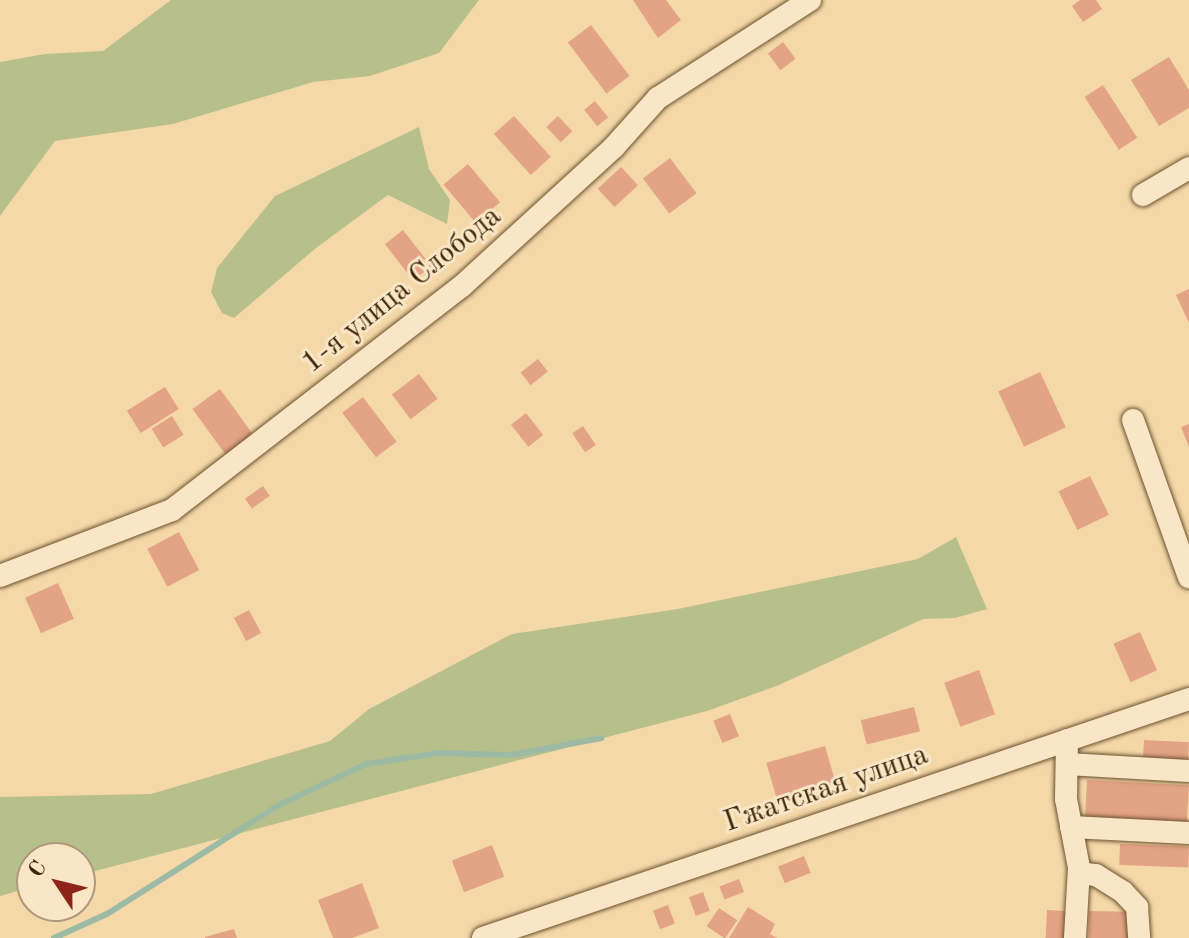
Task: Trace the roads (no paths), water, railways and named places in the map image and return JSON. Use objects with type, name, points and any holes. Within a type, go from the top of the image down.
[{"type":"street","name":"1-я улица Слобода","points":[[0,576],[172,510],[462,286],[614,147],[658,98],[810,0]]},
{"type":"street","points":[[1143,195],[1189,168]]},
{"type":"street","points":[[1133,420],[1189,577]]},
{"type":"street","name":"Гжатская улица","points":[[483,938],[1189,699]]},
{"type":"street","points":[[1067,740],[1071,827],[1079,873],[1075,938]]},
{"type":"street","points":[[1067,764],[1189,771]]},
{"type":"street","points":[[1071,827],[1189,833]]},
{"type":"street","points":[[1079,873],[1096,875],[1123,892],[1137,907],[1139,938]]},
{"type":"waterway","points":[[54,938],[107,914],[279,805],[366,764],[439,753],[512,755],[601,738]]}]
